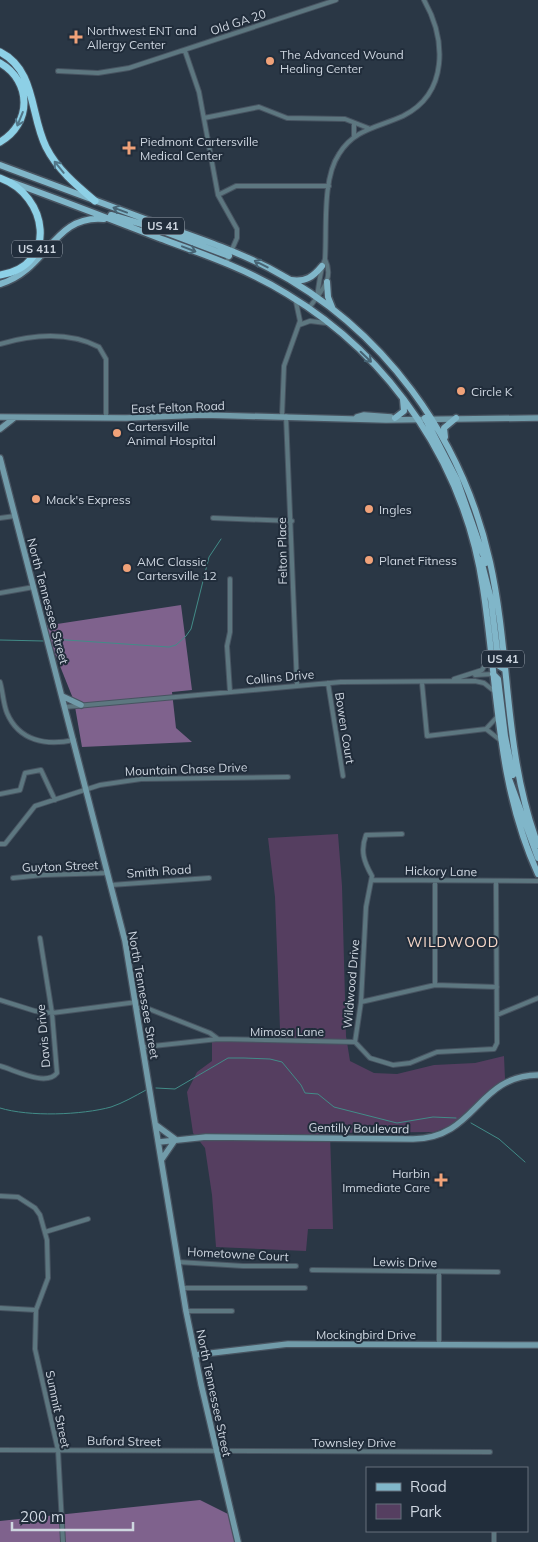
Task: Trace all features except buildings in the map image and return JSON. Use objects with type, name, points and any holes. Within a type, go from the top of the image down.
[{"type":"highway","points":[[0,54],[16,65],[28,83],[39,129],[49,152],[65,174],[95,201]]},
{"type":"highway","points":[[0,62],[18,78],[24,101],[23,113],[18,126],[0,142]]},
{"type":"highway","name":"US 41","points":[[0,178],[10,181]]},
{"type":"highway","name":"US 411","points":[[0,275],[15,271],[27,262],[35,251],[41,233],[35,207],[10,181]]},
{"type":"main road","name":"US 41","points":[[0,165],[230,253],[290,280],[334,310],[391,363],[425,418],[453,483],[476,550],[483,585],[504,768],[517,819],[538,874]]},
{"type":"main road","name":"US 41","points":[[10,181],[226,263],[294,298],[330,324],[380,370],[446,443],[473,503],[492,574],[512,746],[520,787],[538,845]]},
{"type":"main road","points":[[97,214],[147,226],[230,253]]},
{"type":"main road","points":[[0,284],[17,278],[29,270],[70,226],[91,218],[112,220]]},
{"type":"main road","points":[[290,280],[302,281],[310,278],[323,262]]},
{"type":"main road","points":[[327,282],[328,297],[334,310]]},
{"type":"main road","points":[[395,418],[404,411],[402,396]]},
{"type":"main road","points":[[425,418],[457,480],[489,573],[492,574]]},
{"type":"main road","points":[[446,443],[444,428],[456,418]]},
{"type":"main road","points":[[476,550],[482,561],[489,589],[499,666],[504,669]]},
{"type":"main road","points":[[493,674],[498,679],[507,751],[514,776],[520,787]]},
{"type":"main road","points":[[504,768],[538,858]]},
{"type":"street","name":"Old GA 20","points":[[58,71],[84,73],[117,71],[185,51],[336,0]]},
{"type":"street","points":[[317,297],[321,282],[329,186],[337,156],[354,136],[397,118],[413,109],[426,97],[435,82],[441,52],[425,0]]},
{"type":"street","points":[[185,51],[200,92],[218,195],[237,226],[237,238],[226,263]]},
{"type":"street","points":[[204,118],[259,107],[287,118],[341,119],[370,128]]},
{"type":"street","points":[[354,123],[354,136]]},
{"type":"street","points":[[218,195],[236,186],[329,186]]},
{"type":"street","points":[[309,308],[327,282],[328,266],[323,262]]},
{"type":"street","points":[[294,298],[300,315],[300,325],[312,321],[330,324]]},
{"type":"street","name":"Felton Place","points":[[297,686],[292,521],[284,416],[284,366],[300,325]]},
{"type":"street","points":[[0,344],[26,337],[44,336],[63,338],[99,347],[106,359],[106,418]]},
{"type":"street","points":[[0,413],[12,418]]},
{"type":"street","name":"East Felton Road","points":[[0,417],[106,418],[204,415],[357,418],[364,415],[383,415],[395,418],[538,418]]},
{"type":"street","points":[[0,429],[12,418]]},
{"type":"street","name":"North Tennessee Street","points":[[0,458],[111,885],[137,1005],[186,1311],[238,1542]]},
{"type":"street","points":[[0,518],[15,516]]},
{"type":"street","points":[[213,518],[292,521]]},
{"type":"street","points":[[230,579],[230,632],[227,646],[230,692]]},
{"type":"street","points":[[0,594],[34,587]]},
{"type":"street","points":[[471,675],[482,670],[491,655]]},
{"type":"street","points":[[447,680],[471,675],[493,674]]},
{"type":"street","name":"Collins Drive","points":[[65,707],[328,683],[422,683],[447,680],[481,682],[494,691]]},
{"type":"street","points":[[0,682],[7,712],[18,730],[30,738],[54,743],[74,740]]},
{"type":"street","name":"Bowen Court","points":[[328,683],[343,776]]},
{"type":"street","points":[[422,683],[427,736],[486,729],[496,734],[500,740]]},
{"type":"street","points":[[62,696],[81,705]]},
{"type":"street","points":[[0,712],[7,712]]},
{"type":"street","points":[[486,729],[497,717]]},
{"type":"street","points":[[0,795],[20,790],[25,773],[41,770],[55,800]]},
{"type":"street","name":"Mountain Chase Drive","points":[[0,844],[5,844],[35,806],[86,788],[141,779],[288,777]]},
{"type":"street","points":[[372,880],[363,857],[366,835],[402,834]]},
{"type":"street","name":"Guyton Street","points":[[13,878],[43,874],[108,874]]},
{"type":"street","name":"Smith Road","points":[[111,885],[209,878]]},
{"type":"street","name":"Hickory Lane","points":[[372,880],[435,882],[538,881]]},
{"type":"street","name":"Wildwood Drive","points":[[372,880],[366,907],[361,1002],[355,1042],[370,1058],[393,1066],[410,1063],[437,1052],[484,1051],[494,1049],[497,1044],[497,1015]]},
{"type":"street","points":[[496,881],[497,1015],[538,998]]},
{"type":"street","points":[[435,882],[435,984]]},
{"type":"street","name":"Davis Drive","points":[[0,1066],[45,1079],[53,1077],[58,1068],[52,1013],[40,938]]},
{"type":"street","points":[[361,1002],[435,984],[497,987]]},
{"type":"street","points":[[0,1000],[35,1011],[52,1013],[137,1005]]},
{"type":"street","name":"Mimosa Lane","points":[[137,1005],[210,1033],[218,1039]]},
{"type":"street","name":"Mimosa Lane","points":[[144,1047],[218,1039],[355,1042]]},
{"type":"street","name":"Gentilly Boulevard","points":[[159,1142],[206,1137],[429,1138],[444,1134],[455,1128],[505,1082],[521,1076],[538,1075]]},
{"type":"street","points":[[156,1125],[165,1134],[176,1139],[162,1159]]},
{"type":"street","name":"Summit Street","points":[[0,1196],[18,1197],[35,1208],[46,1232],[49,1258],[48,1278],[36,1310],[35,1349],[58,1450],[63,1542]]},
{"type":"street","points":[[46,1232],[88,1218]]},
{"type":"street","name":"Hometowne Court","points":[[178,1262],[243,1266],[296,1266]]},
{"type":"street","name":"Lewis Drive","points":[[312,1270],[498,1272]]},
{"type":"street","points":[[439,1272],[439,1344]]},
{"type":"street","points":[[182,1288],[304,1288]]},
{"type":"street","points":[[0,1308],[36,1310]]},
{"type":"street","points":[[186,1311],[232,1310]]},
{"type":"street","name":"Mockingbird Drive","points":[[195,1355],[288,1344],[538,1345]]},
{"type":"street","name":"Buford Street","points":[[0,1450],[217,1452]]},
{"type":"street","name":"Townsley Drive","points":[[217,1452],[490,1452]]},
{"type":"green space","points":[[338,834],[342,886],[346,1036],[350,1061],[374,1073],[397,1074],[434,1065],[475,1063],[504,1056],[505,1079],[452,1125],[434,1132],[330,1133],[333,1229],[308,1229],[306,1251],[216,1247],[212,1195],[205,1148],[193,1133],[187,1092],[197,1072],[212,1061],[212,1040],[284,1040],[280,1029],[275,897],[268,838]]},
{"type":"shaded area","points":[[181,605],[192,690],[172,692],[176,728],[192,742],[82,747],[74,701],[44,626]]},
{"type":"shaded area","points":[[200,1500],[232,1516],[238,1542],[0,1542],[0,1521]]},
{"type":"waterway","points":[[52,639],[169,647],[176,645],[191,629],[209,557],[221,539]]},
{"type":"waterway","points":[[0,640],[43,641]]},
{"type":"waterway","points":[[156,1088],[175,1089],[228,1058],[270,1059],[282,1062],[301,1085],[305,1093],[318,1094],[334,1107],[397,1123],[433,1117],[456,1118]]},
{"type":"waterway","points":[[0,1108],[40,1114],[85,1112],[111,1107],[146,1090]]},
{"type":"waterway","points":[[471,1123],[499,1139],[525,1162]]},
{"type":"place","name":"Northwest ENT and Allergy Center","points":[[76,37]]},
{"type":"place","name":"The Advanced Wound Healing Center","points":[[270,61]]},
{"type":"place","name":"Piedmont Cartersville Medical Center","points":[[129,148]]},
{"type":"place","name":"Circle K","points":[[461,391]]},
{"type":"place","name":"Cartersville Animal Hospital","points":[[117,433]]},
{"type":"place","name":"Mack's Express","points":[[36,499]]},
{"type":"place","name":"Ingles","points":[[369,509]]},
{"type":"place","name":"Planet Fitness","points":[[369,560]]},
{"type":"place","name":"AMC Classic Cartersville 12","points":[[127,568]]},
{"type":"place","name":"Harbin Immediate Care","points":[[441,1180]]},
{"type":"district","name":"WILDWOOD","points":[[453,942]]}]
